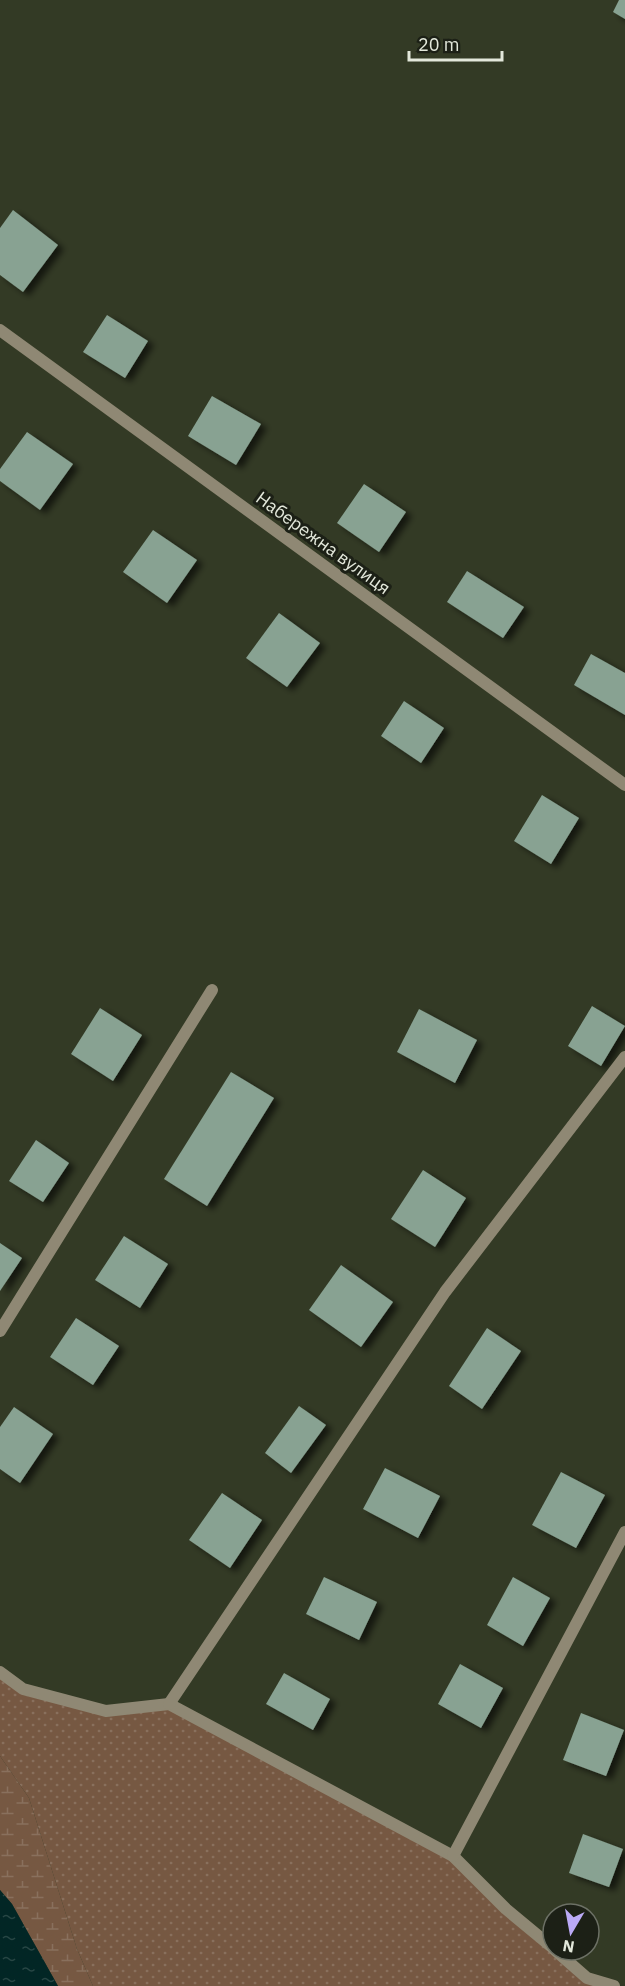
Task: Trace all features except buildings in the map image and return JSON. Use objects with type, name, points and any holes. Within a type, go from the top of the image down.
[{"type":"street","name":"Набережна вулиця","points":[[0,330],[625,785]]},
{"type":"street","points":[[0,1331],[212,990]]},
{"type":"street","points":[[169,1704],[445,1292],[625,1057]]},
{"type":"street","points":[[453,1856],[625,1532]]},
{"type":"street","points":[[0,1672],[23,1689],[106,1711],[169,1704],[453,1856],[507,1909],[541,1938]]},
{"type":"street","points":[[569,1962],[587,1978],[614,1986]]},
{"type":"green space","points":[[0,1672],[23,1689],[106,1711],[169,1704],[453,1856],[541,1936],[541,1962],[569,1962],[587,1978],[614,1986],[93,1986],[77,1949],[29,1798],[0,1756]]},
{"type":"green space","points":[[0,1756],[29,1798],[77,1949],[93,1986],[58,1986],[12,1904],[0,1890]]},
{"type":"water","points":[[0,1890],[12,1904],[58,1986],[0,1986]]}]
